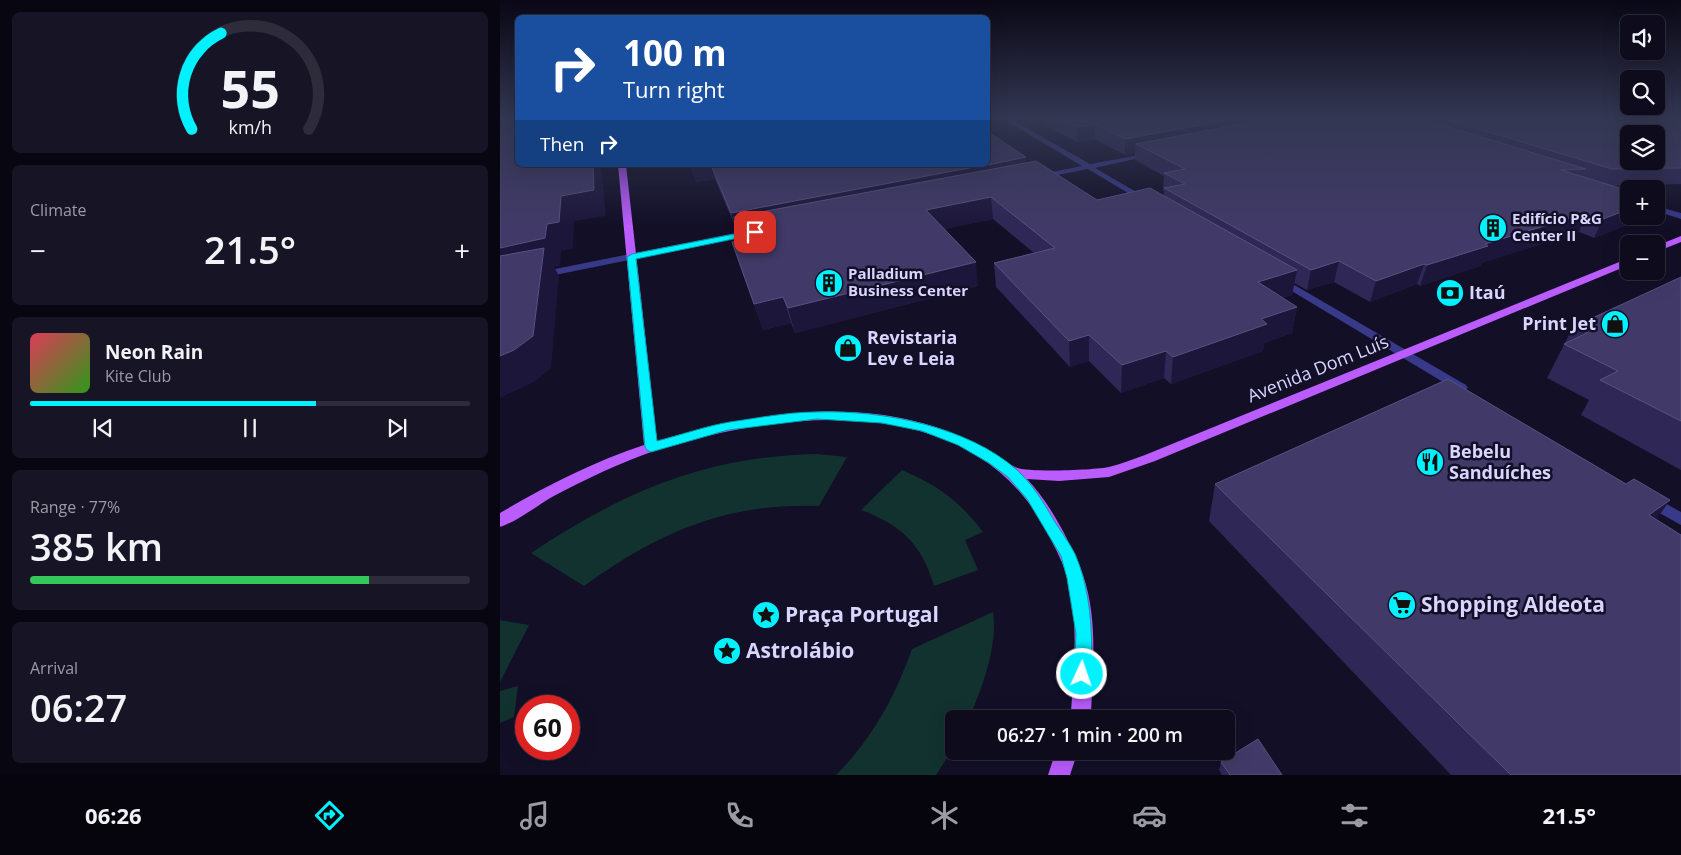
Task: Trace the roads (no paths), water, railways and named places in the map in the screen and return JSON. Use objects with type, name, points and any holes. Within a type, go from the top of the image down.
[{"type":"main road","points":[[622,167],[651,447]]},
{"type":"main road","points":[[1665,245],[1681,239]]},
{"type":"main road","name":"Avenida Dom Luís","points":[[1012,473],[1059,476],[1109,472],[1150,458],[1620,265]]},
{"type":"main road","points":[[500,521],[553,489],[608,464],[651,447],[728,426],[817,415],[882,419],[924,428],[962,442],[1012,473],[1032,496],[1048,519],[1068,555],[1075,578],[1084,634],[1081,710]]},
{"type":"main road","points":[[1059,775],[1064,760]]},
{"type":"street","points":[[1067,154],[1154,205]]},
{"type":"street","points":[[1033,178],[1149,154]]},
{"type":"street","points":[[1665,211],[1681,216]]},
{"type":"street","points":[[529,278],[765,230]]},
{"type":"street","points":[[1272,275],[1471,393]]},
{"type":"street","points":[[1639,494],[1681,520]]},
{"type":"place","name":"Edifício P&G Center II","points":[[1493,228]]},
{"type":"place","name":"Palladium Business Center","points":[[829,283]]},
{"type":"place","name":"Itaú","points":[[1450,293]]},
{"type":"place","name":"Print Jet","points":[[1615,324]]},
{"type":"place","name":"Revistaria Lev e Leia","points":[[848,348]]},
{"type":"place","name":"Bebelu Sanduíches","points":[[1430,462]]},
{"type":"place","name":"Shopping Aldeota","points":[[1402,605]]},
{"type":"place","name":"Praça Portugal","points":[[766,615]]},
{"type":"place","name":"Astrolábio","points":[[727,651]]}]
